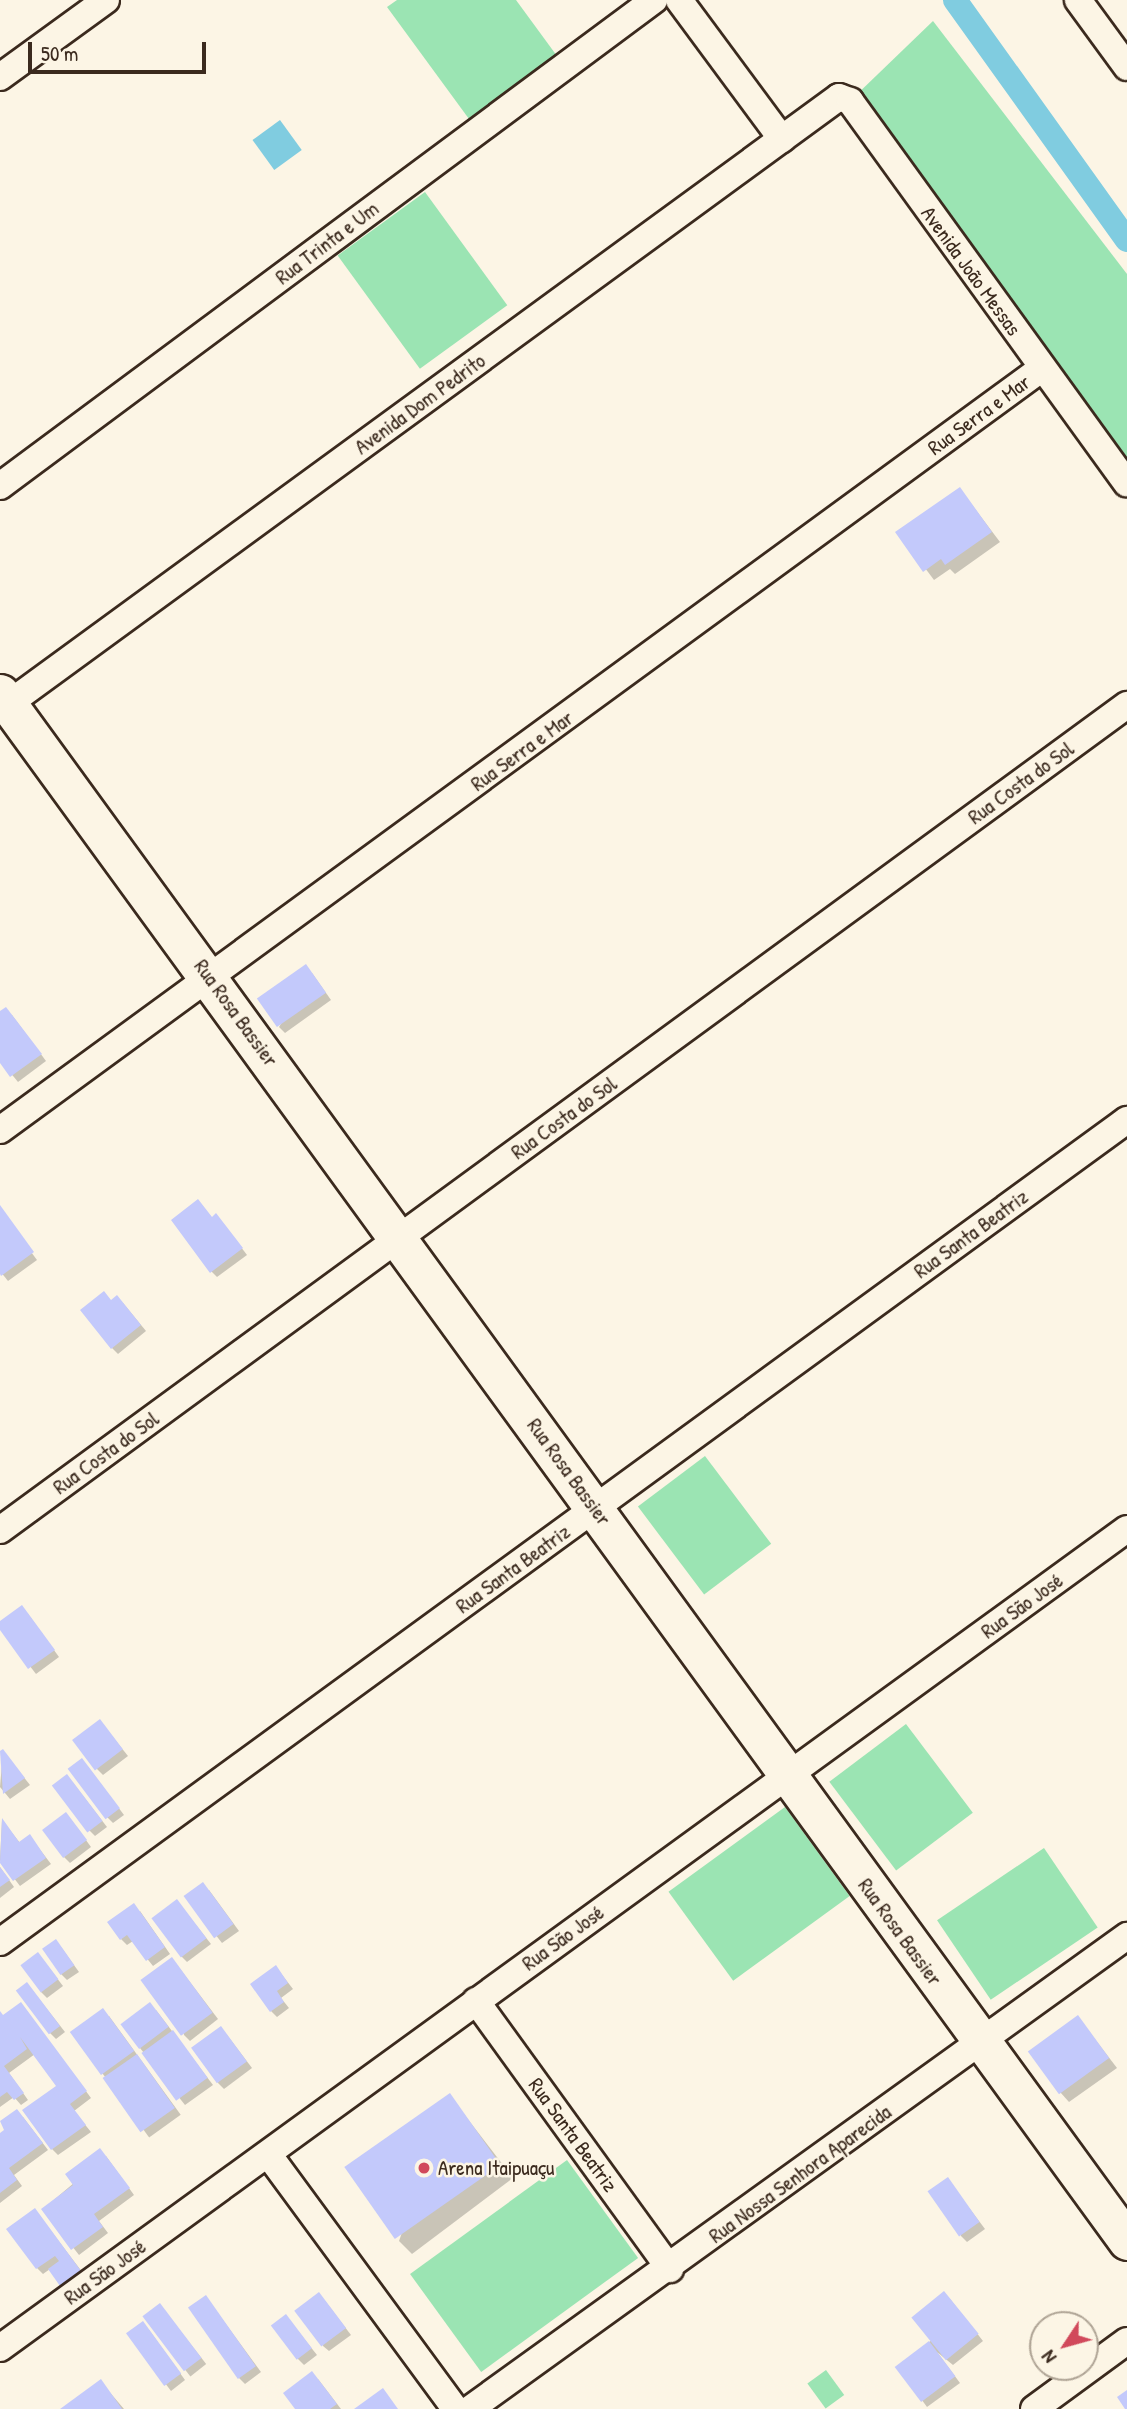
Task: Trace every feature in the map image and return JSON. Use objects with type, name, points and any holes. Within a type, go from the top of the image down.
[{"type":"street","points":[[0,77],[106,0]]},
{"type":"street","name":"Rua Trinta e Um","points":[[0,486],[654,0]]},
{"type":"street","points":[[679,0],[782,139]]},
{"type":"street","points":[[1078,0],[1127,67]]},
{"type":"street","name":"Avenida Dom Pedrito","points":[[3,702],[838,97]]},
{"type":"street","name":"Avenida João Messas","points":[[838,97],[850,101],[1041,369],[1127,482]]},
{"type":"street","name":"Rua Serra e Mar","points":[[0,1130],[211,979],[1041,369]]},
{"type":"street","name":"Rua Rosa Bassier","points":[[3,702],[211,979],[980,2043],[1127,2241]]},
{"type":"street","name":"Rua Costa do Sol","points":[[0,1530],[1127,705]]},
{"type":"street","name":"Rua Santa Beatriz","points":[[0,1942],[1127,1120]]},
{"type":"street","name":"Rua São José","points":[[0,2348],[1127,1529]]},
{"type":"street","name":"Rua Nossa Senhora Aparecida","points":[[470,2409],[670,2269],[1127,1936]]},
{"type":"street","name":"Rua Santa Beatriz","points":[[476,2001],[670,2269]]},
{"type":"street","points":[[268,2154],[455,2409]]},
{"type":"street","points":[[1034,2409],[1127,2341]]},
{"type":"green space","points":[[397,0],[516,0],[557,56],[469,119],[387,7]]},
{"type":"green space","points":[[933,21],[1127,274],[1127,477],[850,101]]},
{"type":"green space","points":[[425,192],[507,305],[420,369],[338,255]]},
{"type":"green space","points":[[705,1456],[771,1544],[704,1594],[638,1507]]},
{"type":"green space","points":[[906,1724],[973,1813],[896,1870],[829,1782]]},
{"type":"green space","points":[[785,1807],[850,1896],[733,1981],[669,1892]]},
{"type":"green space","points":[[1044,1848],[1098,1928],[991,2000],[937,1920]]},
{"type":"green space","points":[[567,2160],[638,2258],[481,2372],[410,2274]]},
{"type":"green space","points":[[826,2370],[844,2395],[826,2409],[807,2384]]},
{"type":"water","points":[[280,120],[302,150],[274,170],[252,140]]},
{"type":"building","points":[[960,487],[992,532],[945,565],[941,559],[923,572],[895,532]]},
{"type":"building","points":[[306,964],[326,993],[277,1027],[257,998]]},
{"type":"building","points":[[6,1007],[42,1054],[10,1077],[0,1063],[0,1011]]},
{"type":"building","points":[[198,1199],[212,1217],[216,1213],[243,1248],[210,1273],[171,1220]]},
{"type":"building","points":[[0,1205],[34,1252],[1,1276],[0,1274]]},
{"type":"building","points":[[104,1291],[111,1300],[117,1295],[141,1325],[111,1349],[80,1310]]},
{"type":"building","points":[[22,1605],[55,1650],[28,1669],[0,1630],[0,1621]]},
{"type":"building","points":[[100,1719],[123,1749],[95,1770],[72,1740]]},
{"type":"building","points":[[3,1749],[25,1778],[3,1794],[0,1751]]},
{"type":"building","points":[[82,1758],[120,1808],[106,1819],[68,1769]]},
{"type":"building","points":[[67,1774],[103,1821],[87,1833],[52,1785]]},
{"type":"building","points":[[66,1812],[87,1840],[63,1858],[42,1830]]},
{"type":"building","points":[[2,1818],[19,1842],[30,1834],[46,1858],[13,1881],[0,1863]]},
{"type":"building","points":[[0,1867],[10,1880],[0,1887]]},
{"type":"building","points":[[203,1882],[234,1924],[214,1938],[184,1896]]},
{"type":"building","points":[[177,1899],[206,1938],[181,1957],[151,1918]]},
{"type":"building","points":[[134,1903],[165,1947],[146,1961],[127,1935],[120,1940],[107,1922]]},
{"type":"building","points":[[56,1939],[74,1965],[60,1975],[42,1949]]},
{"type":"building","points":[[38,1952],[58,1979],[41,1992],[20,1965]]},
{"type":"building","points":[[172,1957],[213,2013],[181,2036],[140,1980]]},
{"type":"building","points":[[276,1965],[288,1983],[277,1991],[284,2002],[270,2012],[250,1984]]},
{"type":"building","points":[[27,1982],[60,2026],[49,2034],[16,1990]]},
{"type":"building","points":[[21,2002],[87,2091],[70,2104],[86,2125],[51,2150],[22,2110],[56,2086],[20,2037],[27,2049],[4,2066],[24,2093],[14,2100],[7,2092],[0,2097],[0,2011],[3,2015]]},
{"type":"building","points":[[150,2002],[169,2027],[139,2049],[120,2024]]},
{"type":"building","points":[[103,2008],[134,2051],[101,2075],[70,2032]]},
{"type":"building","points":[[1078,2015],[1109,2058],[1059,2094],[1028,2051]]},
{"type":"building","points":[[221,2026],[247,2062],[217,2083],[191,2048]]},
{"type":"building","points":[[173,2030],[208,2078],[176,2101],[141,2053]]},
{"type":"building","points":[[137,2054],[175,2108],[140,2132],[103,2078]]},
{"type":"building","name":"Arena Itaipuaçu","points":[[450,2093],[500,2165],[395,2239],[344,2167]]},
{"type":"building","points":[[17,2109],[43,2143],[9,2168],[17,2180],[0,2193],[0,2133],[4,2130],[0,2121]]},
{"type":"building","points":[[100,2148],[130,2188],[94,2214],[103,2227],[71,2250],[41,2209],[73,2185],[65,2174]]},
{"type":"building","points":[[948,2177],[980,2222],[959,2236],[928,2191]]},
{"type":"building","points":[[35,2208],[81,2271],[60,2286],[48,2269],[59,2261],[55,2256],[36,2269],[6,2229]]},
{"type":"building","points":[[944,2291],[979,2334],[946,2360],[911,2317]]},
{"type":"building","points":[[319,2292],[346,2328],[321,2347],[294,2311]]},
{"type":"building","points":[[206,2295],[256,2366],[238,2379],[188,2308]]},
{"type":"building","points":[[160,2303],[202,2358],[184,2371],[142,2316]]},
{"type":"building","points":[[286,2314],[312,2348],[297,2360],[271,2325]]},
{"type":"building","points":[[143,2321],[181,2374],[164,2386],[126,2333]]},
{"type":"building","points":[[929,2341],[955,2376],[921,2402],[895,2367]]},
{"type":"building","points":[[312,2371],[337,2404],[330,2409],[295,2409],[283,2393]]},
{"type":"building","points":[[101,2379],[122,2409],[60,2409]]},
{"type":"building","points":[[383,2388],[398,2409],[354,2409]]},
{"type":"building","points":[[1127,2390],[1127,2409],[1125,2409],[1117,2397]]},
{"type":"waterway","points":[[955,0],[1127,240]]},
{"type":"place","name":"Arena Itaipuaçu","points":[[424,2168]]}]
